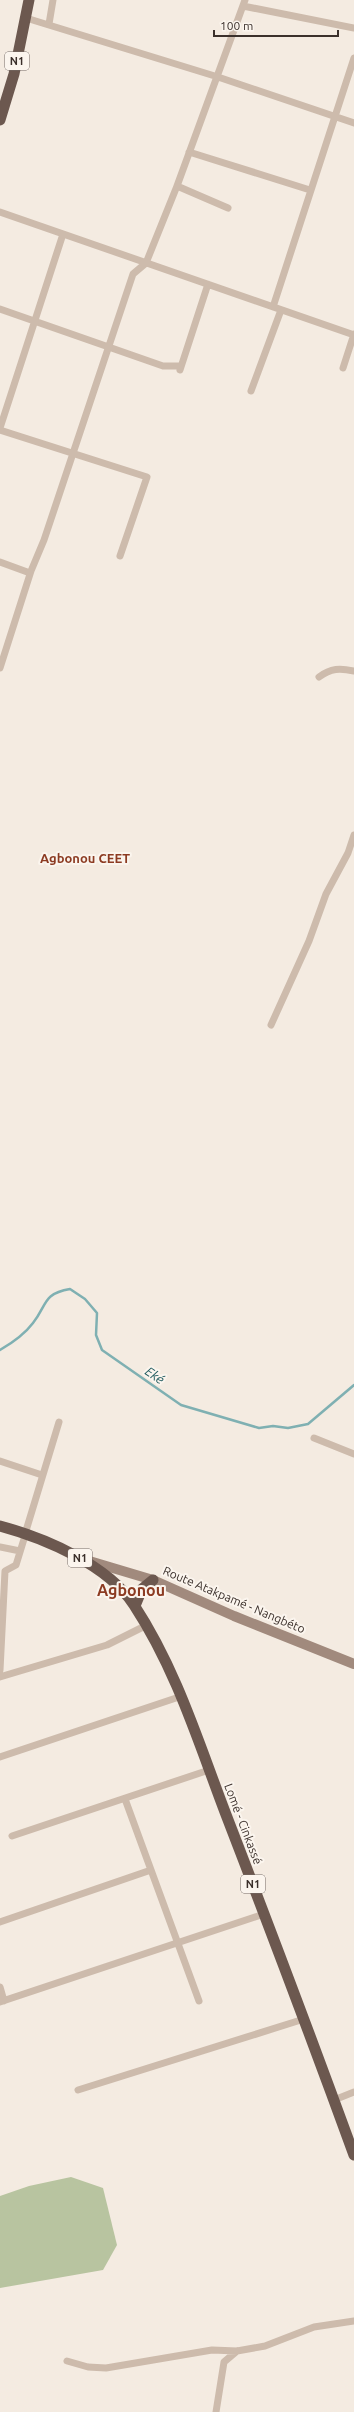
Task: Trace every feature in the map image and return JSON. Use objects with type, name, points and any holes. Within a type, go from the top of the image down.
[{"type":"highway","name":"N1","points":[[0,120],[14,74],[29,0]]},
{"type":"highway","name":"Lomé - Cinkassé","points":[[0,1526],[79,1558],[106,1577],[135,1606],[163,1652],[182,1696],[354,2155]]},
{"type":"highway","name":"Lomé - Cinkassé","points":[[0,1532],[24,1536],[54,1551],[87,1571],[145,1621]]},
{"type":"highway","points":[[135,1606],[142,1589],[153,1580]]},
{"type":"main road","name":"Route Atakpamé - Nangbéto","points":[[79,1558],[153,1580],[234,1616],[354,1664]]},
{"type":"street","points":[[49,24],[53,0]]},
{"type":"street","points":[[0,668],[30,573],[44,540],[133,274],[146,263],[177,186],[244,3],[354,28]]},
{"type":"street","points":[[26,18],[218,77],[354,123]]},
{"type":"street","points":[[273,307],[354,58]]},
{"type":"street","points":[[189,152],[310,190]]},
{"type":"street","points":[[177,186],[228,208]]},
{"type":"street","points":[[0,212],[354,335],[343,368]]},
{"type":"street","points":[[63,234],[0,429],[147,477],[120,556]]},
{"type":"street","points":[[0,309],[109,349],[163,366],[180,369],[208,284]]},
{"type":"street","points":[[251,391],[281,310]]},
{"type":"street","points":[[0,562],[30,573]]},
{"type":"street","points":[[319,677],[329,670],[338,668],[354,671]]},
{"type":"street","points":[[272,1025],[309,941],[326,894],[348,853],[354,835]]},
{"type":"street","points":[[0,1670],[2,1571],[16,1565],[59,1422]]},
{"type":"street","points":[[314,1438],[354,1454]]},
{"type":"street","points":[[0,1461],[42,1475]]},
{"type":"street","points":[[0,1547],[20,1551]]},
{"type":"street","points":[[0,1677],[107,1645],[145,1621]]},
{"type":"street","points":[[0,1758],[182,1696]]},
{"type":"street","points":[[12,1836],[209,1770]]},
{"type":"street","points":[[125,1799],[199,2001]]},
{"type":"street","points":[[0,1922],[151,1870]]},
{"type":"street","points":[[0,1987],[2,2001],[264,1914]]},
{"type":"street","points":[[78,2090],[304,2019]]},
{"type":"street","points":[[334,2100],[354,2092]]},
{"type":"street","points":[[68,2361],[88,2367],[106,2368],[212,2350],[237,2351],[265,2346],[314,2327],[354,2321]]},
{"type":"street","points":[[216,2412],[224,2362],[237,2351]]},
{"type":"green space","points":[[71,2177],[103,2188],[117,2245],[103,2270],[0,2288],[0,2196],[29,2186]]},
{"type":"waterway","name":"Eké","points":[[0,1350],[9,1345],[26,1331],[50,1297],[61,1291],[70,1289],[85,1299],[97,1313],[96,1335],[102,1350],[181,1405],[259,1428],[273,1426],[288,1428],[308,1424],[354,1385]]},
{"type":"district","name":"Agbonou CEET","points":[[85,858]]},
{"type":"district","name":"Agbonou","points":[[131,1590]]}]
